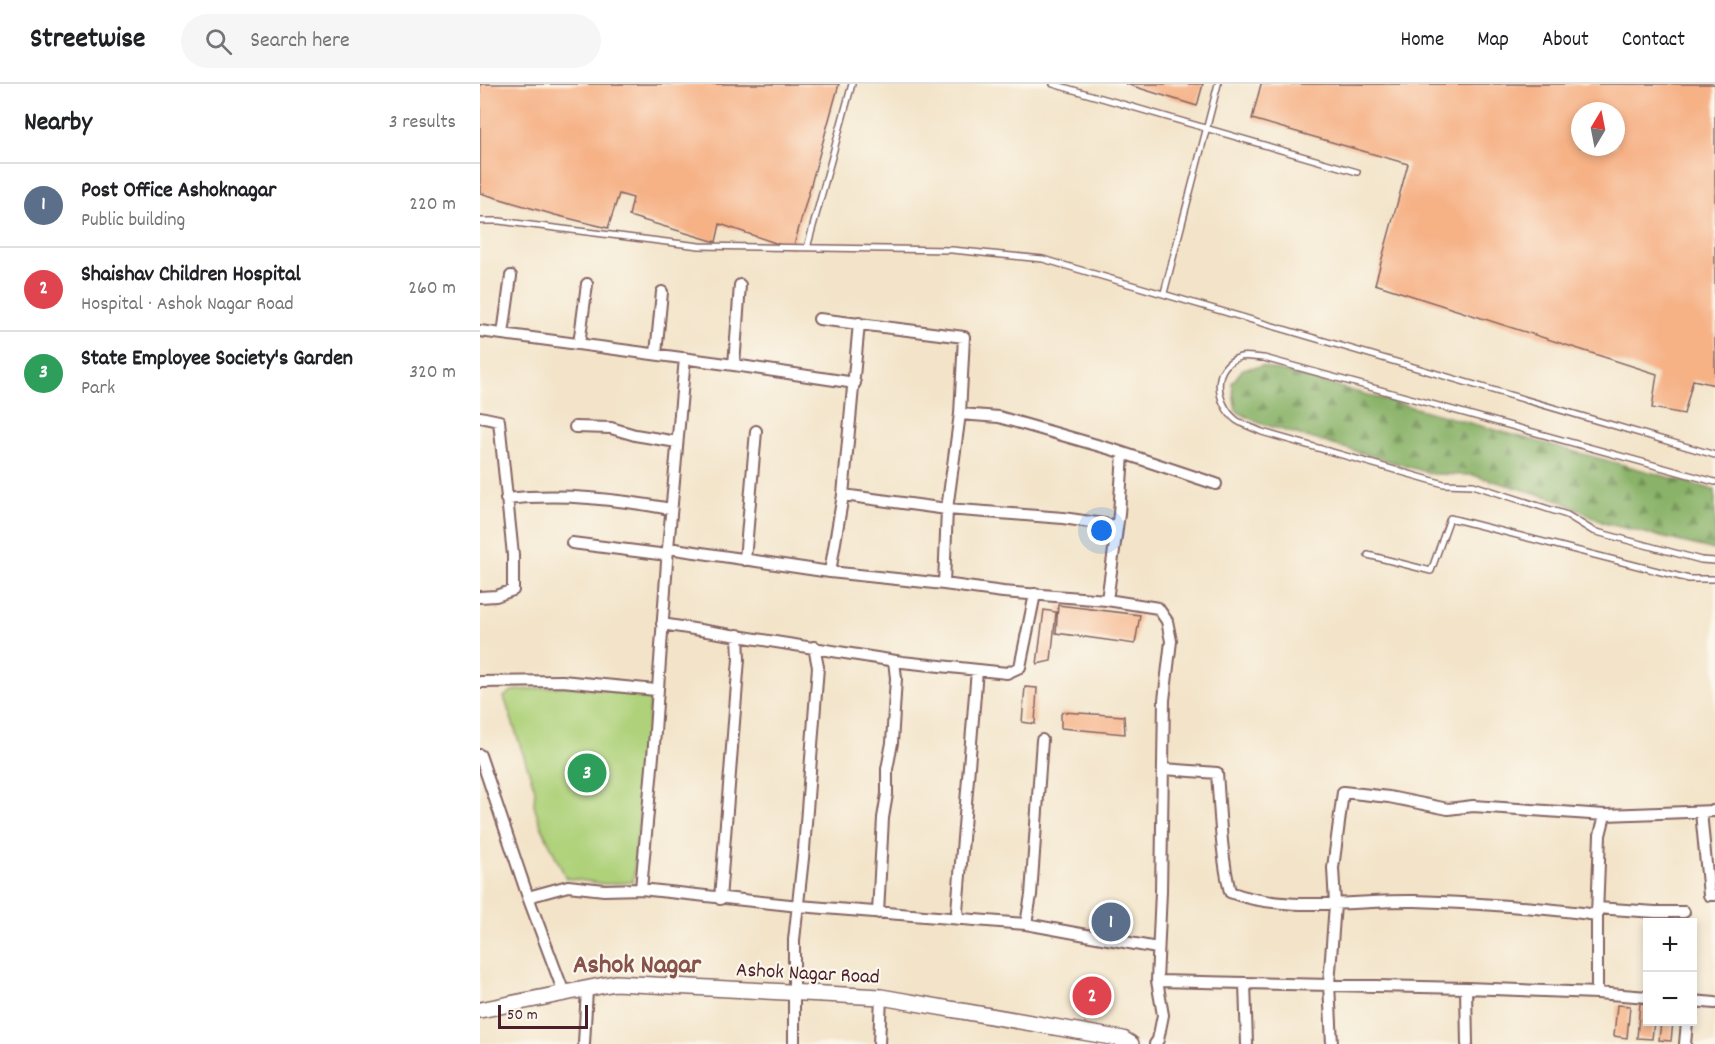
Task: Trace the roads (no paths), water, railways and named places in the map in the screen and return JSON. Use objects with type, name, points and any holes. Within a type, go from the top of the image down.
[{"type":"street","points":[[503,334],[511,276]]},
{"type":"street","points":[[579,344],[587,284]]},
{"type":"street","points":[[734,365],[740,285]]},
{"type":"street","points":[[656,354],[662,292]]},
{"type":"street","points":[[819,319],[964,336],[960,414],[947,508],[945,584]]},
{"type":"street","points":[[830,572],[843,495],[859,323]]},
{"type":"street","points":[[480,331],[855,383]]},
{"type":"street","points":[[641,889],[654,745],[667,552],[685,358]]},
{"type":"street","points":[[960,414],[999,417],[1123,453],[1216,484]]},
{"type":"street","points":[[480,417],[499,421],[513,555],[513,590],[496,596],[480,597]]},
{"type":"street","points":[[575,428],[611,428],[635,435],[677,442]]},
{"type":"street","points":[[745,560],[756,431]]},
{"type":"street","points":[[1107,600],[1117,526],[1123,453]]},
{"type":"street","points":[[843,495],[947,508],[1063,518],[1117,526]]},
{"type":"street","points":[[506,498],[574,496],[671,509]]},
{"type":"street","points":[[572,543],[1107,600],[1158,608],[1167,621],[1171,641],[1164,700],[1157,981],[1163,1015],[1158,1040],[1155,1044]]},
{"type":"street","points":[[662,624],[894,661],[1007,672],[1020,667],[1035,594]]},
{"type":"street","points":[[720,899],[739,659],[738,635]]},
{"type":"street","points":[[794,1044],[794,940],[799,906],[818,667],[814,647]]},
{"type":"street","points":[[878,913],[883,818],[888,794],[887,769],[892,743],[896,678],[894,661]]},
{"type":"street","points":[[959,920],[957,911],[977,670]]},
{"type":"street","points":[[480,682],[562,681],[656,690]]},
{"type":"street","points":[[1026,924],[1031,895],[1042,740]]},
{"type":"street","points":[[480,755],[528,897],[564,993]]},
{"type":"street","points":[[1164,769],[1216,772],[1224,844],[1224,868],[1230,892],[1250,900],[1335,904],[1414,901],[1597,911],[1684,912]]},
{"type":"street","points":[[1332,1044],[1329,984],[1335,904],[1333,868],[1343,792],[1389,797],[1448,809],[1473,806],[1605,815],[1715,811]]},
{"type":"street","points":[[1701,812],[1709,895],[1715,895]]},
{"type":"street","points":[[1597,993],[1600,835],[1605,815]]},
{"type":"street","points":[[528,897],[568,886],[604,890],[641,889],[720,899],[1026,924],[1158,948]]},
{"type":"street","points":[[1157,981],[1466,988],[1597,993],[1643,998]]},
{"type":"street","name":"Ashok Nagar Road","points":[[480,1010],[615,983],[881,996],[1125,1042]]},
{"type":"street","points":[[1245,983],[1247,1044]]},
{"type":"street","points":[[1466,988],[1467,1044]]},
{"type":"street","points":[[584,1044],[586,989]]},
{"type":"street","points":[[879,1044],[881,996]]},
{"type":"street","points":[[1697,1001],[1715,1003]]},
{"type":"street","points":[[1684,1044],[1686,1026]]},
{"type":"lane","points":[[807,248],[852,84]]},
{"type":"lane","points":[[1053,84],[1357,172]]},
{"type":"lane","points":[[1164,293],[1218,84]]},
{"type":"lane","points":[[480,221],[499,221],[699,246],[952,250],[1043,259],[1715,455]]},
{"type":"lane","points":[[1715,482],[1264,358],[1240,357],[1229,364],[1219,378],[1219,393],[1224,405],[1236,420],[1262,432],[1444,484],[1473,485],[1567,515],[1593,531],[1701,560],[1715,561]]},
{"type":"lane","points":[[1368,555],[1431,571],[1450,518],[1689,579],[1715,579]]},
{"type":"place","name":"State Employee Society's Garden","points":[[587,773]]},
{"type":"place","name":"Post Office Ashoknagar","points":[[1111,922]]},
{"type":"place","name":"Shaishav Children Hospital","points":[[1092,996]]},
{"type":"district","name":"Ashok Nagar","points":[[637,963]]}]
